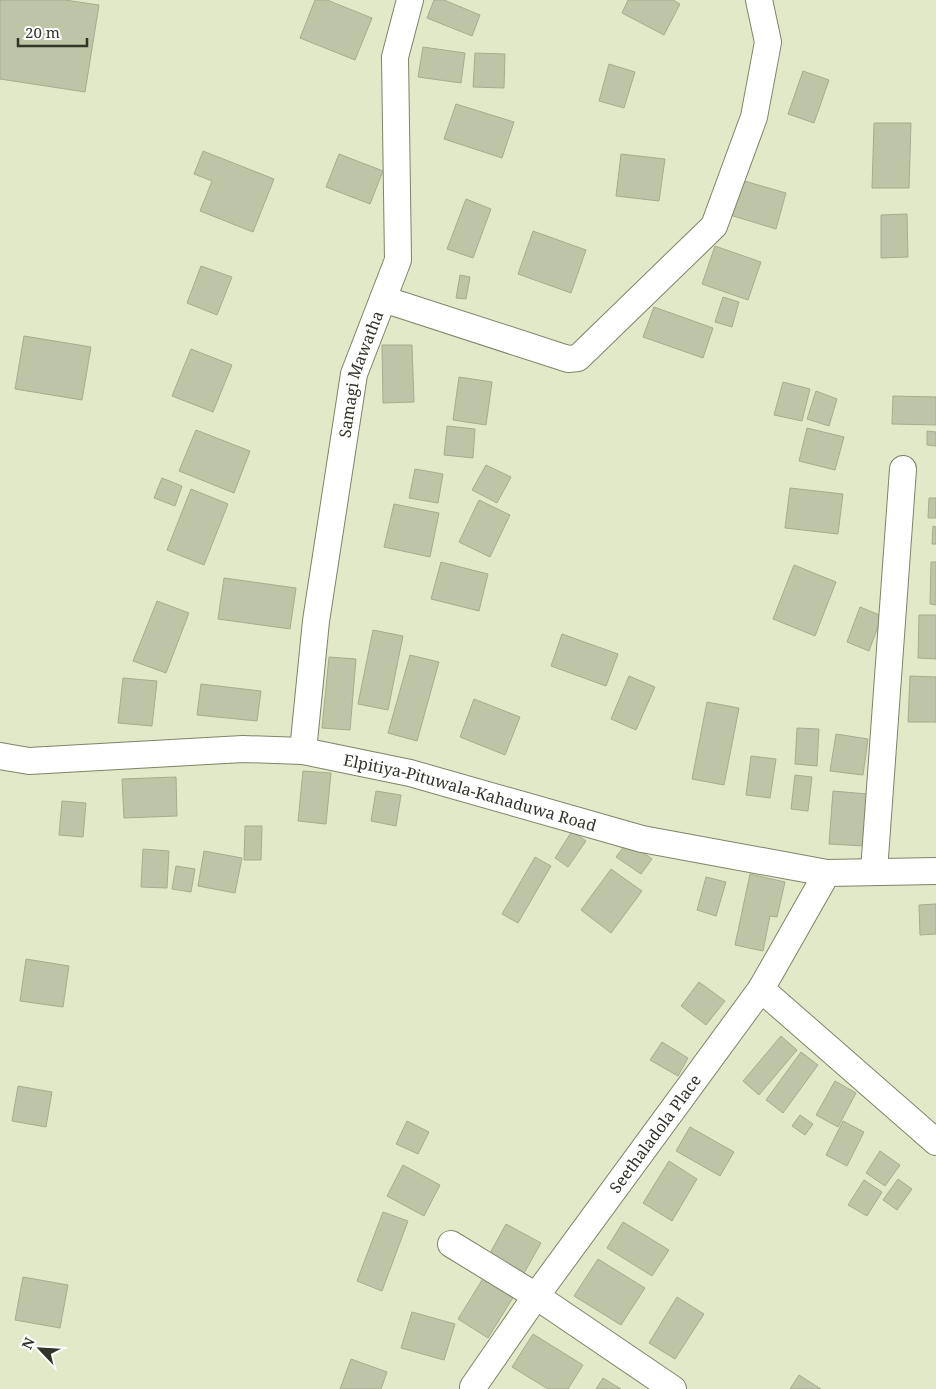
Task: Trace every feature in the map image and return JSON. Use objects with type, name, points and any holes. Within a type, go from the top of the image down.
[{"type":"street","name":"Samagi Mawatha","points":[[303,752],[316,621],[354,374],[398,260],[395,57],[410,0]]},
{"type":"street","points":[[383,299],[568,359],[578,358],[714,226],[754,117],[768,42],[759,0]]},
{"type":"street","points":[[874,871],[904,469]]},
{"type":"street","name":"Elpitiya-Pituwala-Kahaduwa Road","points":[[0,756],[29,761],[243,749],[303,752],[410,773],[642,839],[827,873],[936,871]]},
{"type":"street","name":"Seethaladola Place","points":[[473,1386],[536,1296],[761,989],[827,873]]},
{"type":"street","points":[[761,989],[936,1142]]},
{"type":"street","points":[[451,1244],[536,1296],[673,1389]]},
{"type":"building","points":[[0,0],[65,0],[99,5],[85,92],[0,79]]},
{"type":"building","points":[[315,0],[327,0],[372,18],[355,60],[300,38]]},
{"type":"building","points":[[434,0],[444,0],[480,15],[472,36],[427,18]]},
{"type":"building","points":[[628,0],[673,0],[680,4],[664,35],[622,13]]},
{"type":"building","points":[[423,47],[465,53],[461,83],[418,77]]},
{"type":"building","points":[[475,53],[505,54],[504,88],[473,87]]},
{"type":"building","points":[[609,64],[635,72],[624,108],[599,101]]},
{"type":"building","points":[[803,71],[829,80],[814,123],[788,114]]},
{"type":"building","points":[[456,104],[514,122],[502,158],[444,139]]},
{"type":"building","points":[[874,123],[911,123],[909,188],[872,188]]},
{"type":"building","points":[[203,151],[274,179],[253,232],[200,211],[212,181],[194,174]]},
{"type":"building","points":[[339,154],[383,171],[370,204],[326,187]]},
{"type":"building","points":[[621,154],[665,159],[659,201],[616,196]]},
{"type":"building","points":[[741,180],[786,193],[776,229],[730,215]]},
{"type":"building","points":[[466,199],[491,209],[473,258],[447,249]]},
{"type":"building","points":[[907,214],[908,257],[881,258],[881,215]]},
{"type":"building","points":[[533,231],[586,250],[571,293],[518,274]]},
{"type":"building","points":[[715,246],[761,262],[748,300],[702,284]]},
{"type":"building","points":[[201,266],[232,277],[217,315],[187,303]]},
{"type":"building","points":[[460,275],[470,277],[466,299],[456,298]]},
{"type":"building","points":[[723,297],[739,302],[732,327],[715,322]]},
{"type":"building","points":[[654,307],[713,328],[703,358],[643,337]]},
{"type":"building","points":[[24,336],[91,347],[82,400],[15,389]]},
{"type":"building","points":[[382,345],[412,345],[414,402],[383,403]]},
{"type":"building","points":[[191,349],[232,365],[213,412],[172,396]]},
{"type":"building","points":[[459,377],[492,382],[486,425],[453,420]]},
{"type":"building","points":[[783,382],[810,389],[802,421],[774,415]]},
{"type":"building","points":[[816,391],[837,399],[829,426],[807,419]]},
{"type":"building","points":[[893,396],[936,397],[936,425],[892,424]]},
{"type":"building","points":[[447,426],[475,429],[473,458],[444,455]]},
{"type":"building","points":[[807,428],[844,437],[835,470],[799,461]]},
{"type":"building","points":[[196,430],[250,451],[234,493],[179,471]]},
{"type":"building","points":[[927,431],[936,432],[936,446],[927,445]]},
{"type":"building","points":[[486,465],[511,477],[497,503],[472,490]]},
{"type":"building","points":[[415,469],[443,474],[438,503],[409,498]]},
{"type":"building","points":[[162,478],[182,486],[175,506],[154,498]]},
{"type":"building","points":[[790,488],[843,494],[838,534],[785,528]]},
{"type":"building","points":[[191,489],[228,504],[204,565],[167,550]]},
{"type":"building","points":[[929,498],[936,498],[936,518],[928,518]]},
{"type":"building","points":[[479,500],[510,515],[490,557],[459,542]]},
{"type":"building","points":[[394,504],[439,513],[430,557],[384,547]]},
{"type":"building","points":[[933,526],[936,527],[936,544],[932,544]]},
{"type":"building","points":[[441,562],[488,574],[479,611],[431,599]]},
{"type":"building","points":[[931,562],[936,562],[936,605],[930,604]]},
{"type":"building","points":[[794,565],[836,582],[815,636],[773,619]]},
{"type":"building","points":[[224,578],[296,588],[290,629],[218,619]]},
{"type":"building","points":[[157,601],[189,613],[166,673],[133,661]]},
{"type":"building","points":[[860,607],[882,616],[869,651],[847,642]]},
{"type":"building","points":[[919,615],[936,615],[936,659],[918,658]]},
{"type":"building","points":[[373,630],[403,636],[388,710],[358,704]]},
{"type":"building","points":[[562,634],[618,654],[606,686],[551,666]]},
{"type":"building","points":[[410,655],[439,662],[417,741],[388,733]]},
{"type":"building","points":[[329,657],[356,659],[350,730],[322,728]]},
{"type":"building","points":[[629,676],[655,687],[636,730],[611,719]]},
{"type":"building","points":[[910,676],[936,677],[936,722],[908,722]]},
{"type":"building","points":[[123,678],[157,681],[152,726],[118,723]]},
{"type":"building","points":[[201,684],[261,691],[257,721],[197,715]]},
{"type":"building","points":[[474,699],[520,717],[505,755],[460,737]]},
{"type":"building","points":[[707,702],[739,708],[724,785],[692,779]]},
{"type":"building","points":[[797,728],[819,729],[817,766],[795,764]]},
{"type":"building","points":[[836,734],[868,739],[863,775],[830,771]]},
{"type":"building","points":[[751,756],[776,759],[770,798],[746,795]]},
{"type":"building","points":[[303,771],[331,773],[326,824],[298,821]]},
{"type":"building","points":[[795,775],[812,777],[808,811],[791,809]]},
{"type":"building","points":[[176,777],[177,816],[124,818],[122,779]]},
{"type":"building","points":[[376,791],[401,795],[396,826],[371,821]]},
{"type":"building","points":[[833,791],[867,794],[864,846],[829,844]]},
{"type":"building","points":[[62,801],[86,803],[83,837],[59,835]]},
{"type":"building","points":[[245,826],[262,826],[261,860],[244,860]]},
{"type":"building","points":[[572,831],[586,841],[568,867],[555,858]]},
{"type":"building","points":[[628,841],[652,859],[641,874],[616,857]]},
{"type":"building","points":[[143,849],[169,851],[167,888],[141,887]]},
{"type":"building","points":[[204,851],[242,858],[235,893],[198,886]]},
{"type":"building","points":[[535,857],[551,866],[518,923],[502,914]]},
{"type":"building","points":[[176,866],[195,869],[191,892],[172,889]]},
{"type":"building","points":[[611,869],[642,891],[611,933],[581,910]]},
{"type":"building","points":[[750,874],[785,882],[777,917],[770,916],[763,951],[735,945]]},
{"type":"building","points":[[706,877],[726,882],[716,916],[697,910]]},
{"type":"building","points":[[936,904],[936,934],[920,935],[919,905]]},
{"type":"building","points":[[26,959],[69,966],[63,1007],[20,1001]]},
{"type":"building","points":[[699,982],[725,1001],[706,1025],[681,1006]]},
{"type":"building","points":[[781,1036],[797,1050],[759,1095],[743,1081]]},
{"type":"building","points":[[662,1042],[688,1058],[678,1076],[650,1060]]},
{"type":"building","points":[[801,1052],[818,1065],[783,1113],[766,1100]]},
{"type":"building","points":[[835,1081],[856,1093],[838,1127],[816,1115]]},
{"type":"building","points":[[18,1086],[52,1092],[46,1127],[12,1121]]},
{"type":"building","points":[[800,1115],[813,1124],[805,1135],[792,1126]]},
{"type":"building","points":[[407,1121],[429,1132],[418,1154],[396,1144]]},
{"type":"building","points":[[843,1121],[864,1132],[847,1166],[826,1155]]},
{"type":"building","points":[[690,1127],[734,1152],[720,1176],[676,1151]]},
{"type":"building","points":[[880,1151],[900,1165],[885,1186],[866,1173]]},
{"type":"building","points":[[669,1161],[697,1179],[672,1221],[643,1203]]},
{"type":"building","points":[[403,1165],[440,1185],[424,1216],[387,1196]]},
{"type":"building","points":[[898,1179],[912,1189],[897,1210],[883,1200]]},
{"type":"building","points":[[864,1180],[882,1192],[867,1216],[848,1205]]},
{"type":"building","points":[[383,1212],[408,1221],[382,1291],[357,1281]]},
{"type":"building","points":[[623,1222],[669,1250],[652,1276],[607,1248]]},
{"type":"building","points":[[506,1224],[541,1243],[523,1275],[488,1257]]},
{"type":"building","points":[[598,1259],[645,1288],[621,1325],[574,1296]]},
{"type":"building","points":[[487,1272],[517,1291],[488,1338],[458,1319]]},
{"type":"building","points":[[23,1277],[68,1285],[60,1328],[15,1320]]},
{"type":"building","points":[[677,1297],[704,1314],[675,1359],[649,1343]]},
{"type":"building","points":[[412,1312],[455,1324],[444,1360],[401,1348]]},
{"type":"building","points":[[533,1334],[583,1365],[568,1389],[548,1389],[512,1367]]},
{"type":"building","points":[[351,1359],[387,1372],[381,1389],[340,1389]]},
{"type":"building","points":[[799,1375],[821,1389],[790,1389]]},
{"type":"building","points":[[603,1378],[621,1389],[596,1389]]}]
